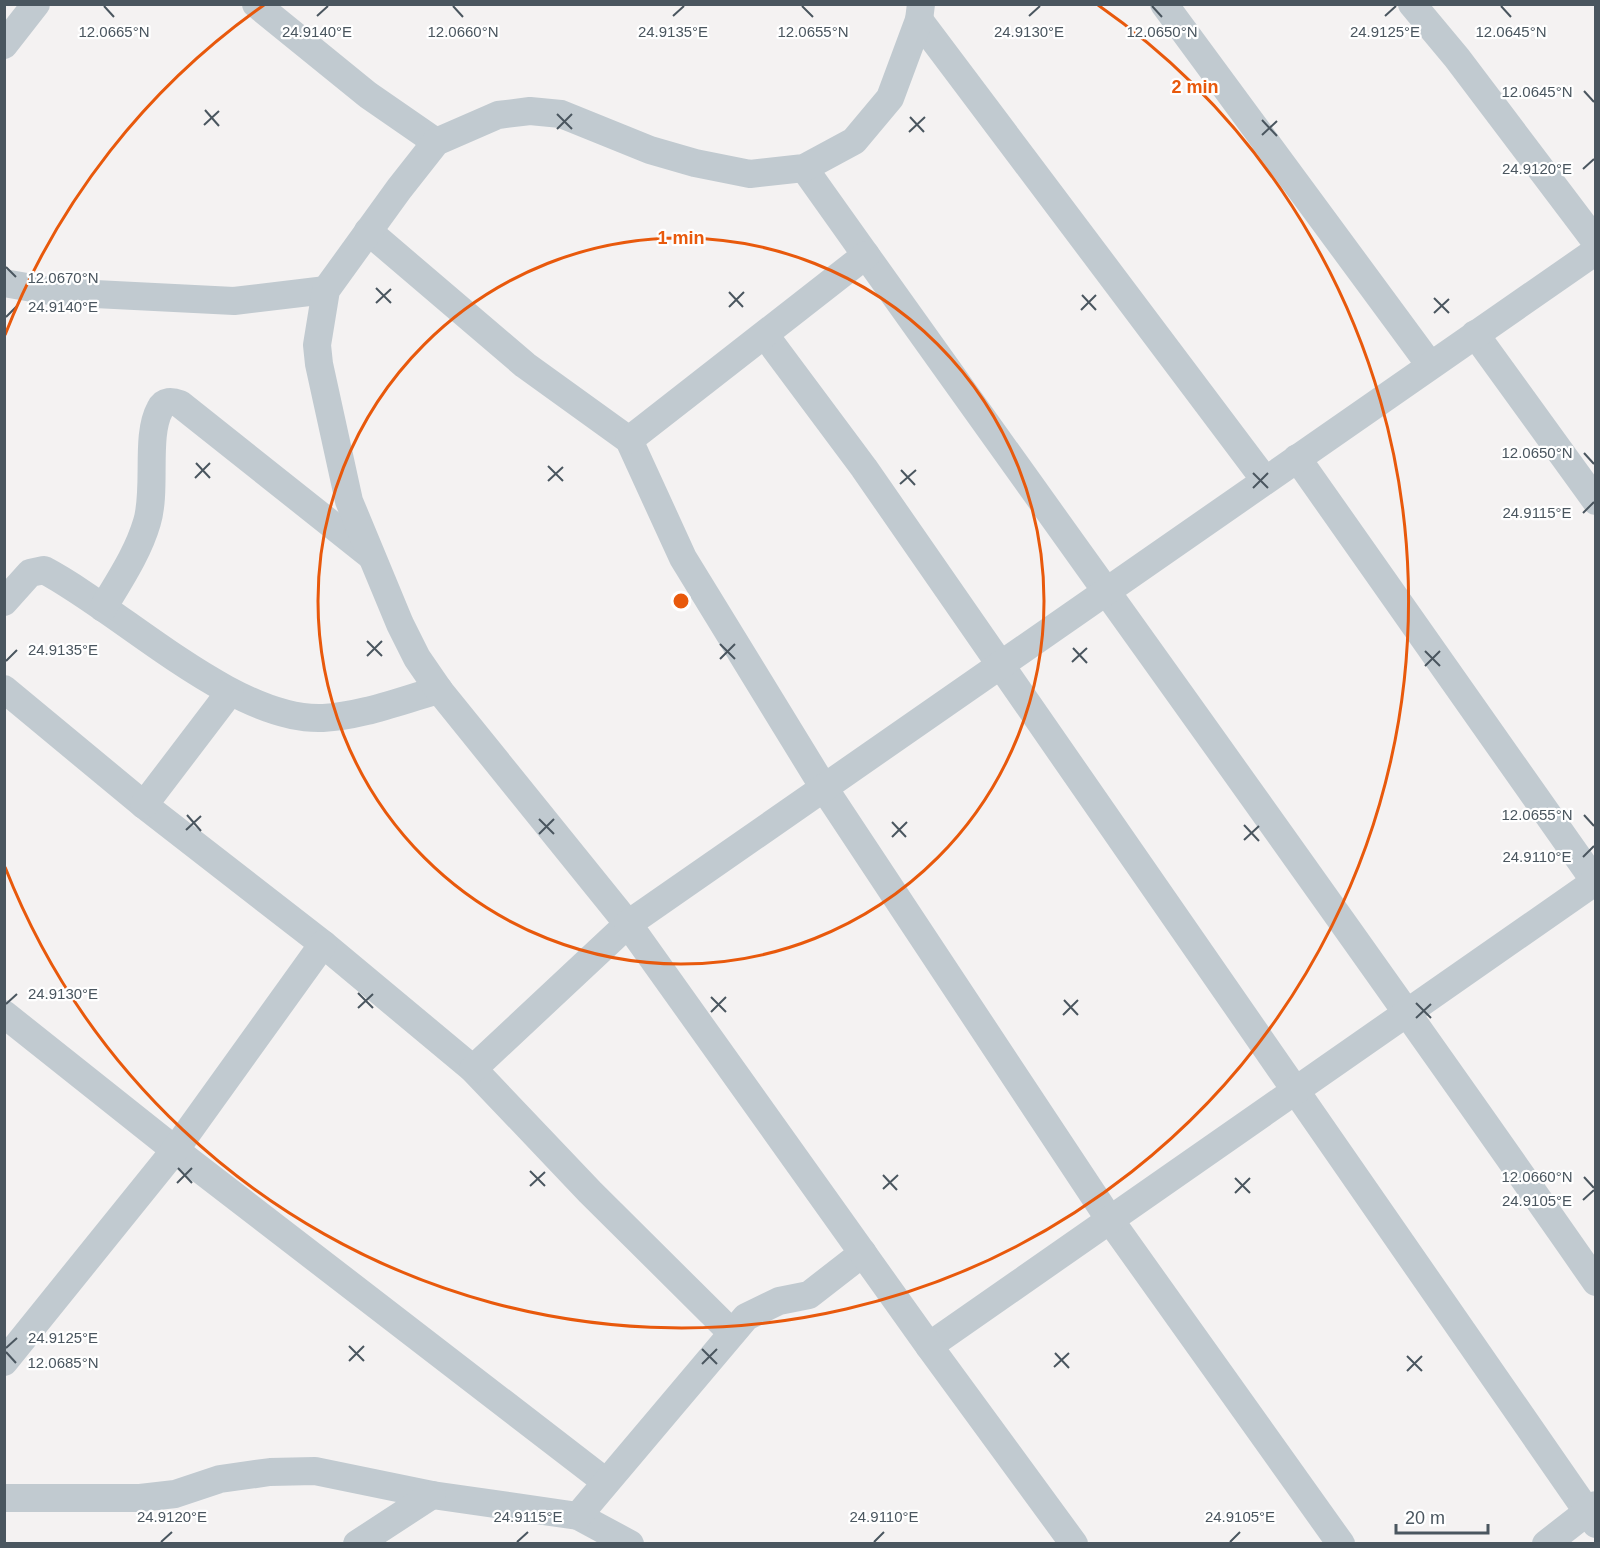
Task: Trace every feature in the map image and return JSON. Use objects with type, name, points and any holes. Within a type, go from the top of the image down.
[{"type":"street","points":[[4,45],[36,4]]},
{"type":"street","points":[[256,4],[368,95],[436,142]]},
{"type":"street","points":[[1164,4],[1430,365]]},
{"type":"street","points":[[1412,4],[1456,57],[1596,242]]},
{"type":"street","points":[[920,12],[890,98],[854,141],[804,168],[750,174],[694,163],[650,150],[561,114],[530,111],[498,115],[436,142],[326,290],[317,345],[319,364],[350,501],[400,624],[417,658],[439,690],[628,924],[929,1346],[1074,1544]]},
{"type":"street","points":[[920,12],[1265,480]]},
{"type":"street","points":[[804,168],[1105,592],[1408,1012],[1596,1282]]},
{"type":"street","points":[[368,231],[534,372],[629,440],[683,558],[824,788],[1110,1220],[1341,1544]]},
{"type":"street","points":[[473,1069],[628,924],[1596,251]]},
{"type":"street","points":[[629,440],[866,255]]},
{"type":"street","points":[[4,283],[66,293],[234,301],[326,290]]},
{"type":"street","points":[[1474,334],[1596,501]]},
{"type":"street","points":[[765,335],[864,468],[1294,1092],[1593,1513],[1546,1544]]},
{"type":"street","points":[[103,608],[137,548],[147,522],[153,494],[155,430],[159,410],[171,401],[180,404],[372,557]]},
{"type":"street","points":[[929,1346],[1595,882],[1297,458]]},
{"type":"street","points":[[4,602],[30,573],[44,570],[230,693],[292,717],[324,718],[366,710],[439,690]]},
{"type":"street","points":[[4,689],[144,805],[323,944],[473,1069],[590,1192],[731,1332]]},
{"type":"street","points":[[144,805],[230,693]]},
{"type":"street","points":[[4,1362],[13,1333],[175,1150],[323,944]]},
{"type":"street","points":[[4,1014],[175,1150],[606,1482]]},
{"type":"street","points":[[578,1516],[746,1317],[766,1305],[809,1295],[863,1253]]},
{"type":"street","points":[[4,1498],[140,1498],[175,1494],[220,1479],[270,1472],[315,1472],[432,1496],[578,1516],[630,1544]]},
{"type":"street","points":[[357,1544],[432,1496]]}]
